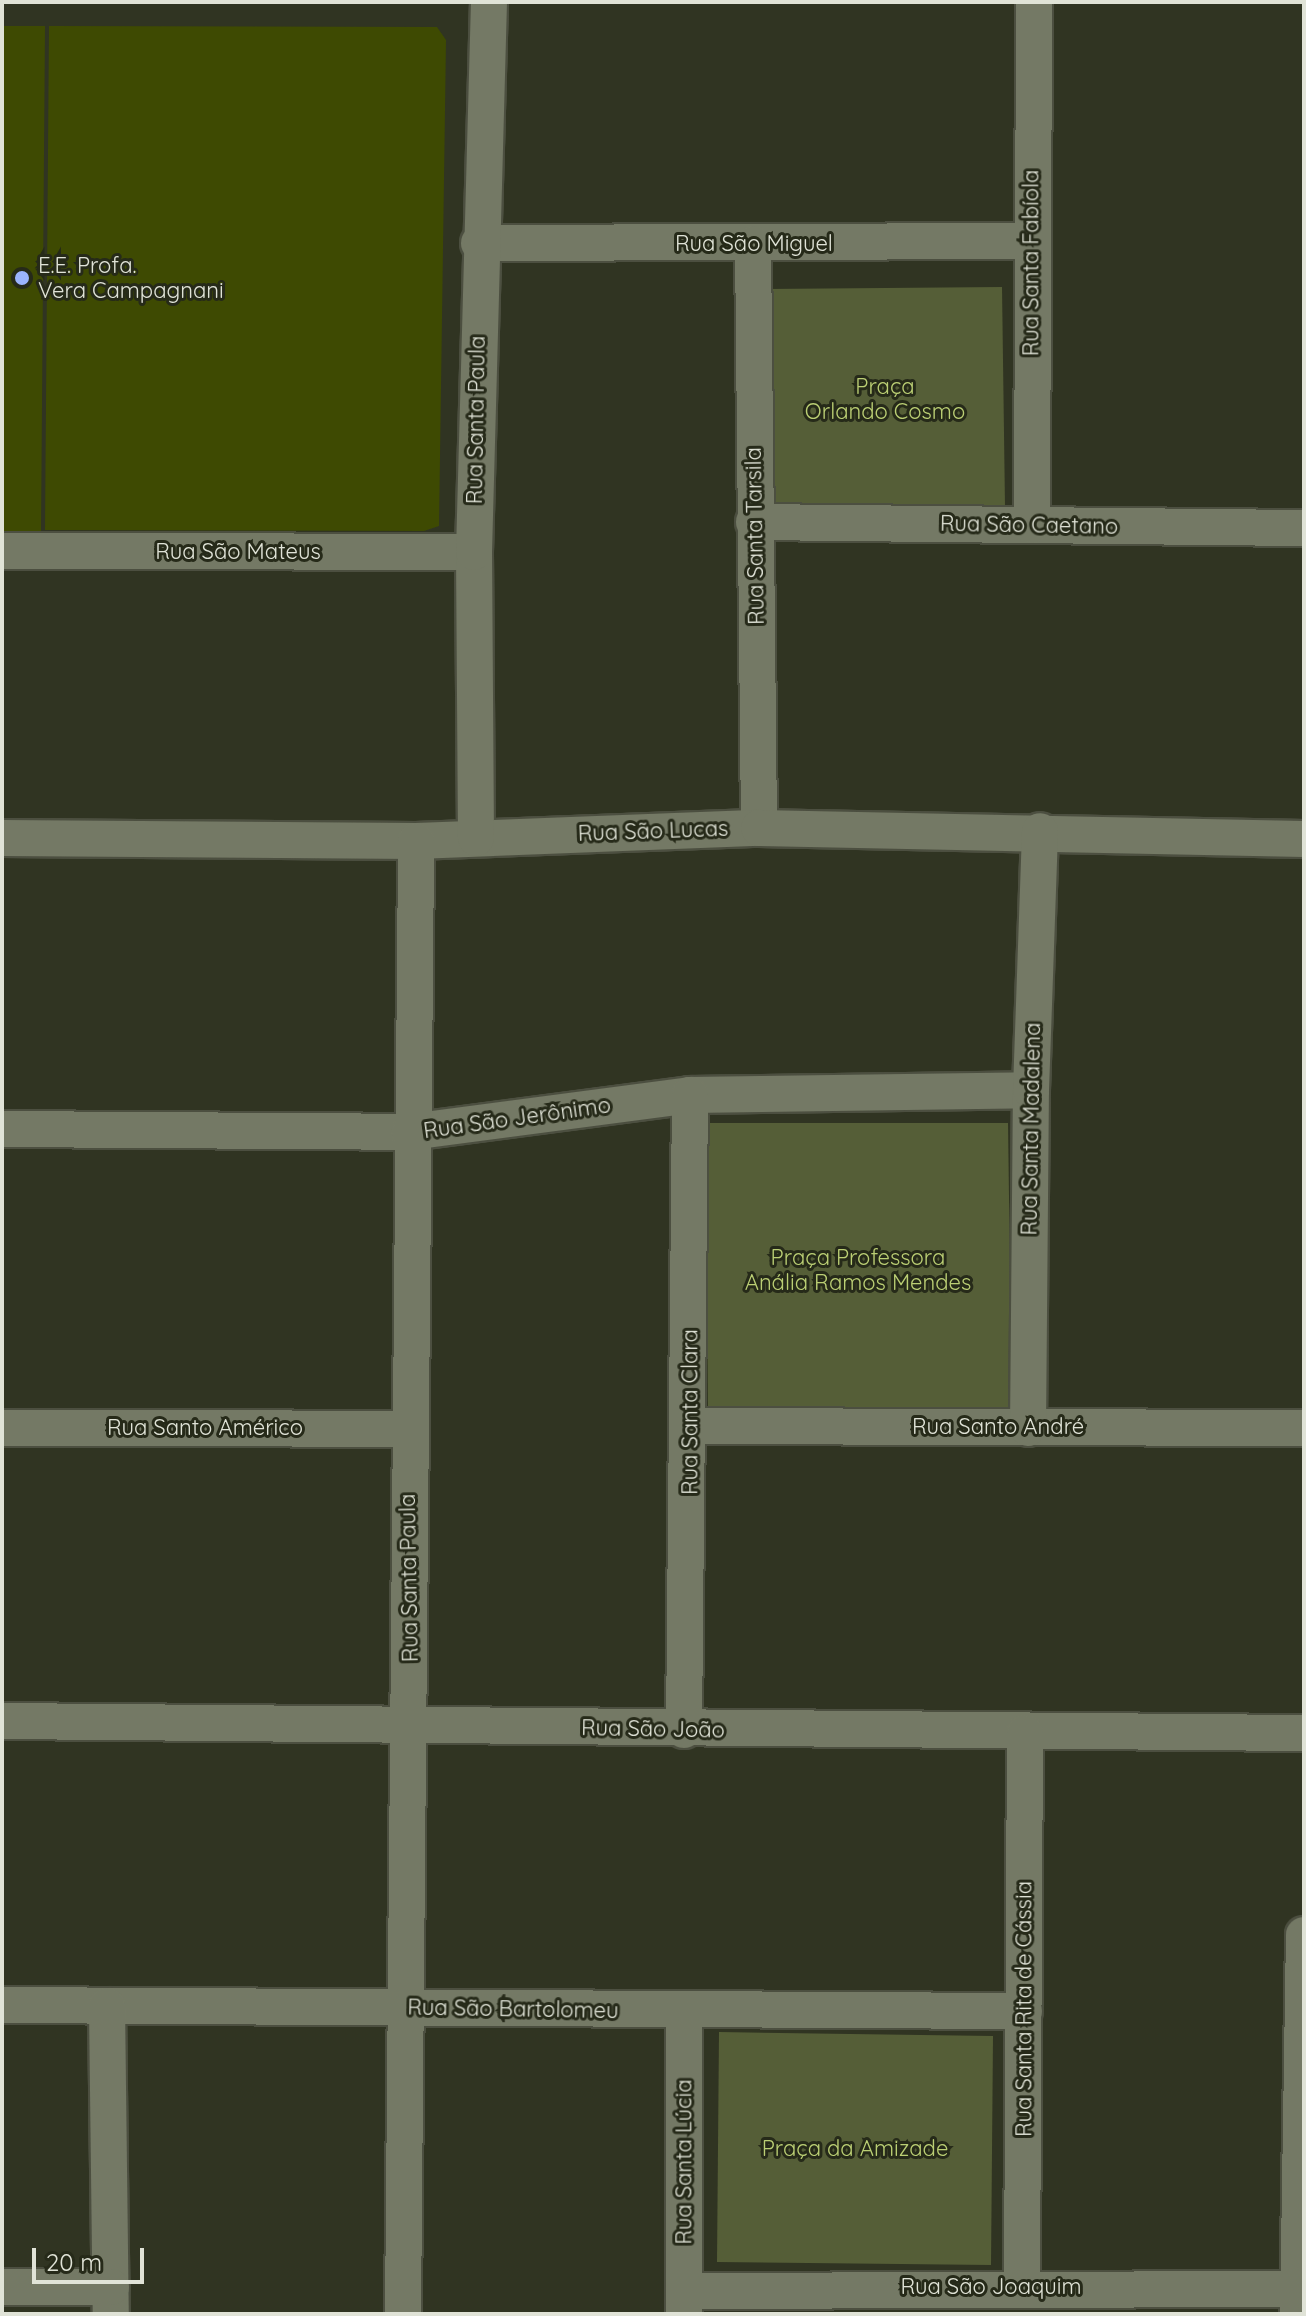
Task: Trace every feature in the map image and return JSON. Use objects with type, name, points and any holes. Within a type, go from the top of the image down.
[{"type":"street","name":"Rua Santa Paula","points":[[476,838],[474,552],[479,243],[489,2]]},
{"type":"street","name":"Rua Santa Fabíola","points":[[1032,525],[1029,241],[1034,2]]},
{"type":"street","name":"Rua São Miguel","points":[[479,243],[1029,241]]},
{"type":"street","name":"Rua Santa Tarsila","points":[[753,244],[759,828]]},
{"type":"street","name":"Rua São Caetano","points":[[754,522],[1304,528]]},
{"type":"street","name":"Rua São Mateus","points":[[2,551],[474,552]]},
{"type":"street","name":"Rua São Lucas","points":[[2,838],[416,841],[759,828],[1040,831],[1304,839]]},
{"type":"street","name":"Rua Santa Madalena","points":[[1028,1428],[1031,1090],[1040,831]]},
{"type":"street","name":"Rua Santa Paula","points":[[403,2314],[410,1726],[410,1132],[416,841]]},
{"type":"street","name":"Rua São Jerônimo","points":[[2,1129],[410,1132],[690,1095],[1031,1090]]},
{"type":"street","name":"Rua Santa Clara","points":[[684,1730],[691,1426],[690,1095]]},
{"type":"street","name":"Rua Santo André","points":[[691,1426],[1304,1428]]},
{"type":"street","name":"Rua Santo Américo","points":[[2,1428],[408,1429]]},
{"type":"street","name":"Rua São João","points":[[2,1721],[684,1730],[1304,1733]]},
{"type":"street","name":"Rua Santa Rita de Cássia","points":[[1022,2286],[1025,1733]]},
{"type":"street","points":[[1298,2301],[1304,1935]]},
{"type":"street","name":"Rua São Bartolomeu","points":[[2,2005],[1024,2011]]},
{"type":"street","points":[[2,2287],[111,2300],[107,2006]]},
{"type":"street","name":"Rua Santa Lúcia","points":[[684,2011],[684,2302]]},
{"type":"street","name":"Rua São Joaquim","points":[[684,2302],[1022,2286],[1298,2301]]},
{"type":"green space","name":"Praça Orlando Cosmo","points":[[1002,287],[1005,507],[769,510],[766,289]]},
{"type":"green space","name":"Praça Professora Anália Ramos Mendes","points":[[706,1123],[1008,1123],[1012,1418],[708,1414]]},
{"type":"green space","name":"Praça da Amizade","points":[[719,2032],[993,2036],[991,2265],[717,2262]]},
{"type":"building","name":"E.E. Profa. Vera Campagnani","points":[[2,26],[45,26],[41,531],[2,531]]},
{"type":"building","points":[[49,26],[437,27],[446,40],[439,526],[424,531],[45,530]]},
{"type":"place","name":"E.E. Profa. Vera Campagnani","points":[[22,278]]}]
